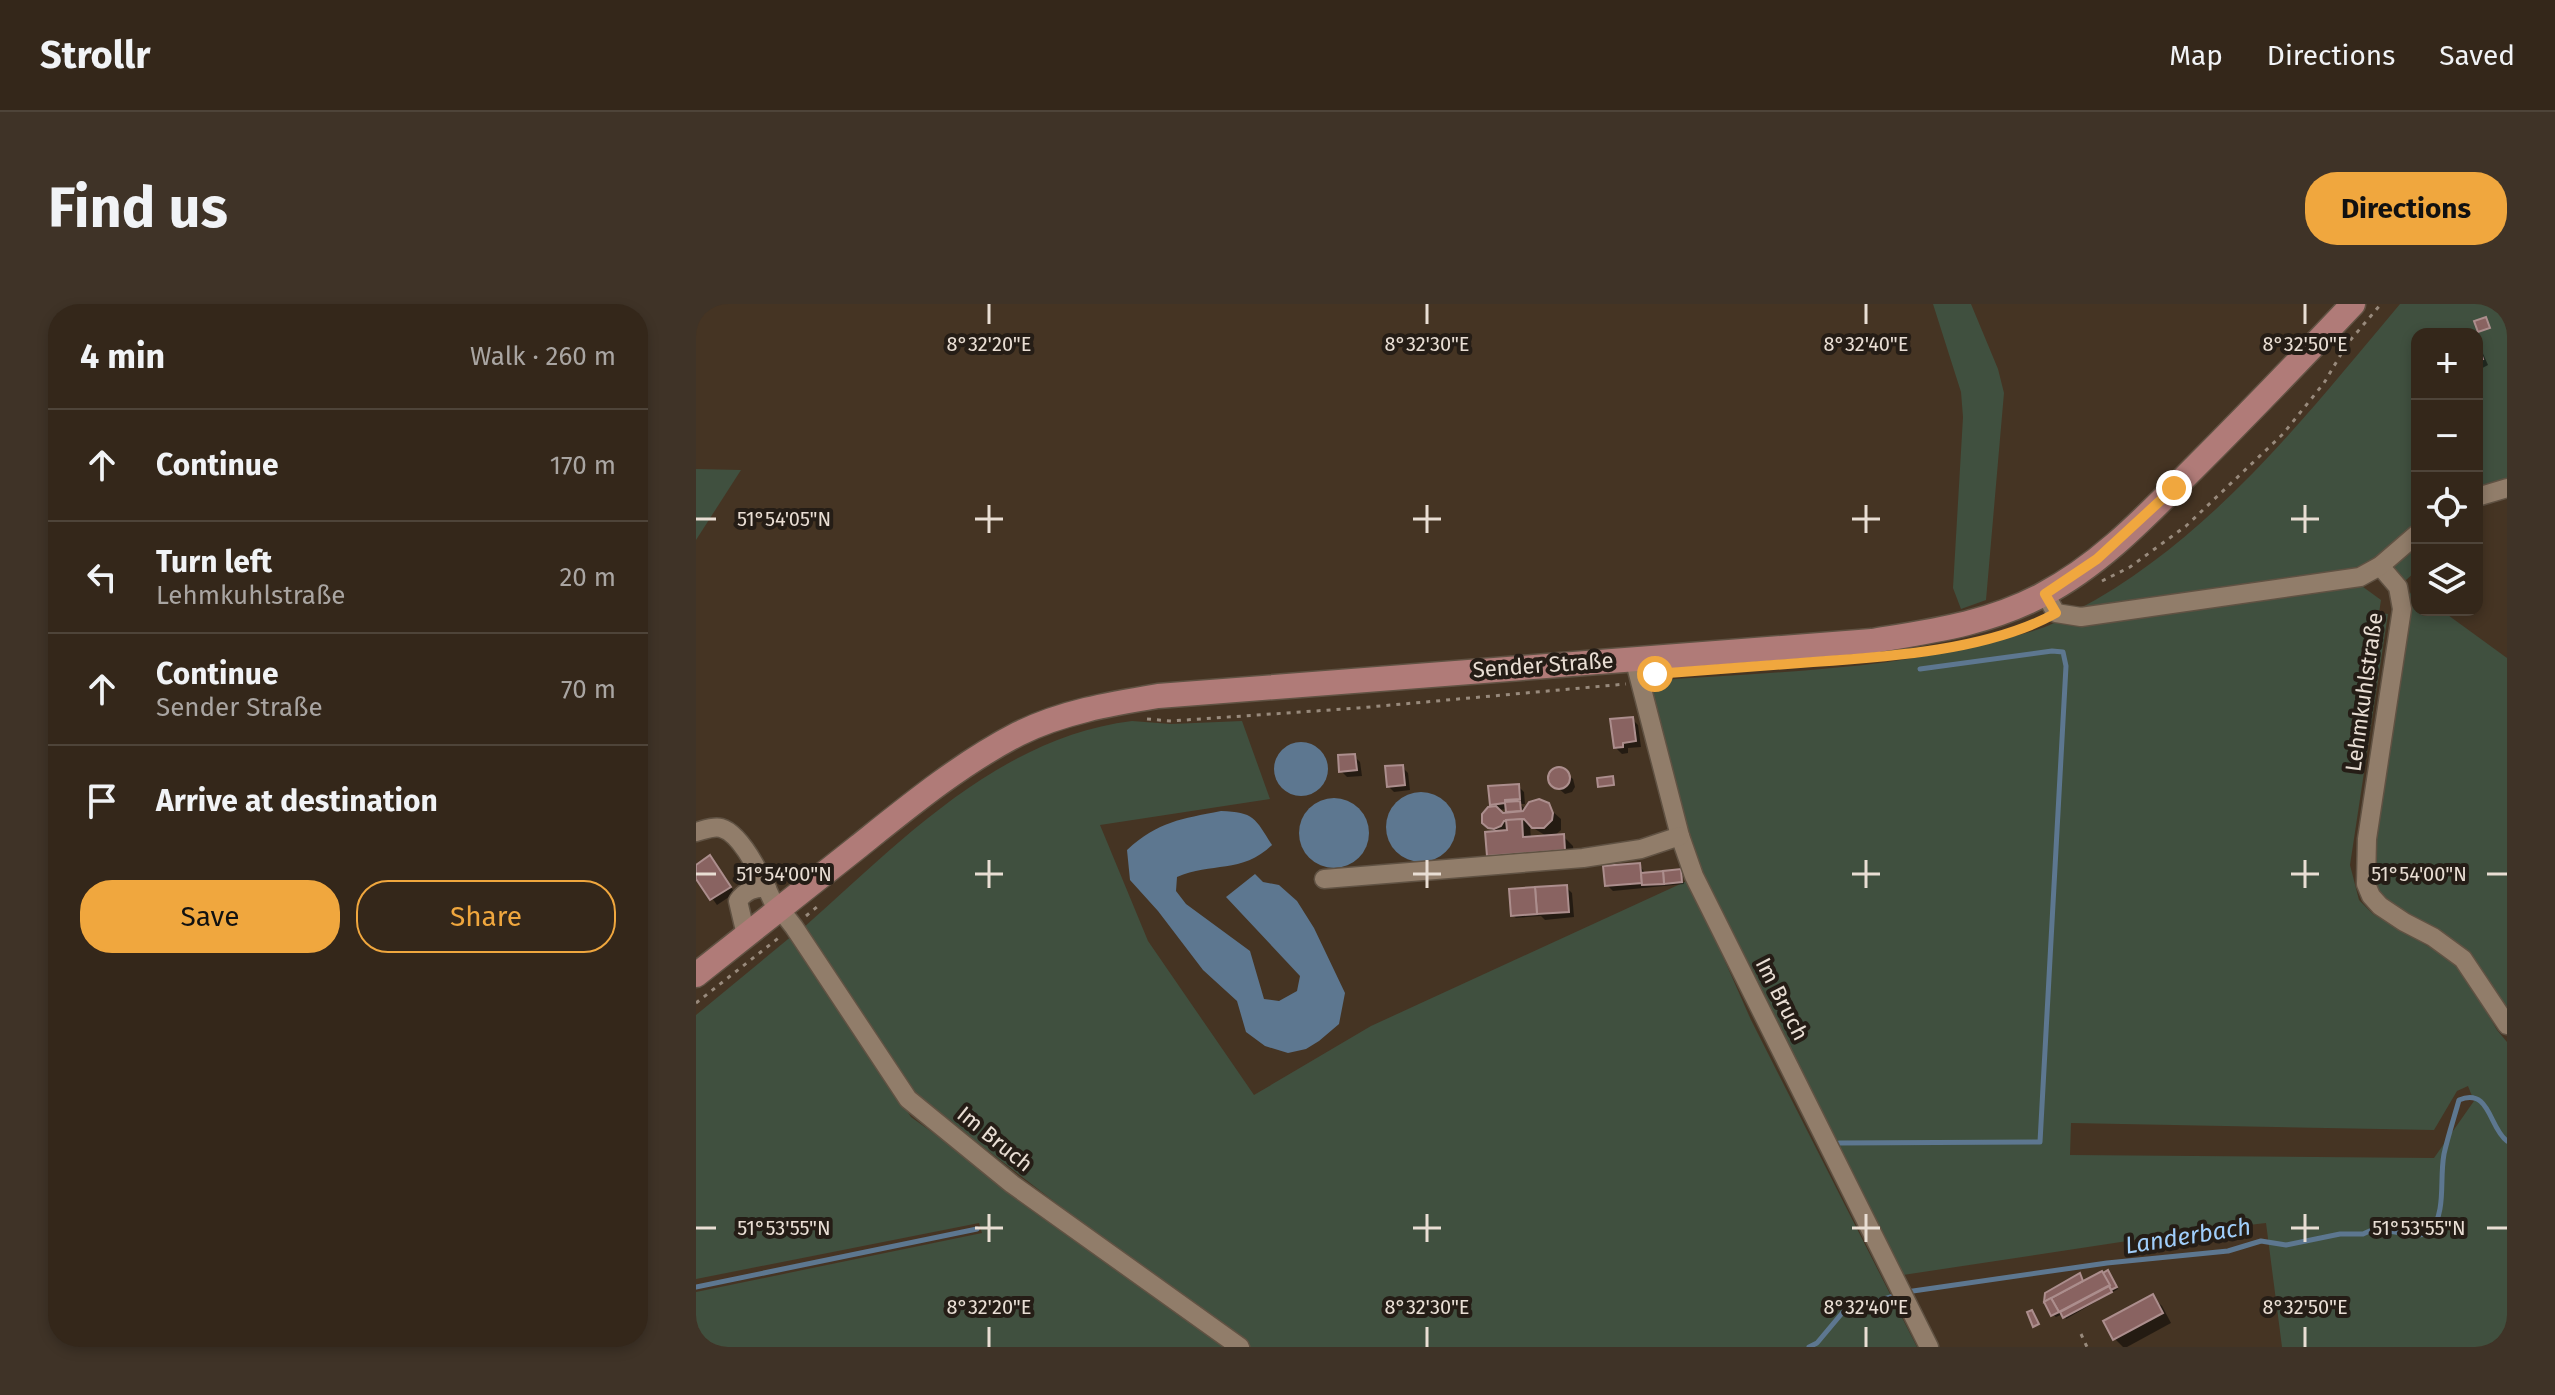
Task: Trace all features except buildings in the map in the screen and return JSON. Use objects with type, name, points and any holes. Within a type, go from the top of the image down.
[{"type":"main road","name":"Sender Straße","points":[[696,975],[746,935],[784,916],[928,791],[971,761],[1019,734],[1065,715],[1158,696],[1872,641],[1956,628],[1999,614],[2050,603],[2130,532],[2353,304]]},
{"type":"street","points":[[2483,495],[2507,488]]},
{"type":"street","points":[[2050,603],[2081,617],[2360,577],[2380,566],[2411,539]]},
{"type":"street","name":"Lehmkuhlstraße","points":[[2380,566],[2398,587],[2402,609],[2367,839],[2366,884],[2380,906],[2463,959],[2507,1025]]},
{"type":"street","name":"Im Bruch","points":[[1634,658],[1680,836],[1694,876],[1929,1347]]},
{"type":"street","name":"Im Bruch","points":[[696,832],[721,828],[732,834],[908,1099],[1012,1184],[1240,1347]]},
{"type":"street","points":[[1324,879],[1583,858],[1641,849],[1680,836]]},
{"type":"street","points":[[746,935],[738,901],[744,893],[759,887],[767,888]]},
{"type":"path","points":[[2095,586],[2130,567],[2186,526],[2283,434],[2324,383],[2347,344],[2381,304]]},
{"type":"path","points":[[2014,629],[2040,622],[2050,603]]},
{"type":"path","points":[[1145,719],[1171,721],[1358,708],[1640,683]]},
{"type":"path","points":[[696,1003],[784,916],[828,897]]},
{"type":"path","points":[[2081,1334],[2087,1347]]},
{"type":"green space","points":[[1933,304],[1971,304],[1998,369],[2004,393],[1986,600],[1961,609],[1953,588],[1963,417],[1961,392]]},
{"type":"green space","points":[[2400,304],[2507,304],[2507,481],[2483,490],[2483,328],[2411,328],[2411,532],[2375,562],[2357,571],[2077,610],[2170,549],[2213,512],[2328,390]]},
{"type":"green space","points":[[696,469],[741,470],[696,540]]},
{"type":"green space","points":[[2411,548],[2411,576],[2405,581],[2391,565]]},
{"type":"green space","points":[[2359,584],[2381,600],[2379,613],[2388,614],[2350,865],[2359,900],[2373,914],[2460,965],[2507,1042],[2507,1347],[2282,1347],[2266,1223],[1903,1275],[1701,875],[1650,681],[1865,665],[1950,652],[2024,634],[2056,622],[2074,626]],"holes":[[[2468,1086],[2474,1101],[2434,1158],[2070,1155],[2071,1123],[2434,1130],[2457,1091]]]},
{"type":"green space","points":[[2411,592],[2411,616],[2449,616],[2507,658],[2507,1019],[2470,957],[2387,901],[2374,879],[2372,863],[2410,610],[2407,599]]},
{"type":"green space","points":[[1132,721],[1171,724],[1242,721],[1270,799],[1100,825],[1148,941],[1254,1095],[1371,1026],[1689,880],[1751,1020],[1917,1347],[1250,1347],[1189,1305],[918,1097],[802,929],[913,830],[994,772],[1037,749],[1083,731]]},
{"type":"green space","points":[[793,935],[911,1117],[1231,1347],[696,1347],[696,1292],[982,1233],[979,1223],[696,1279],[696,1015]]},
{"type":"water","points":[[1301,742],[1320,750],[1328,769],[1320,788],[1301,796],[1282,788],[1274,769],[1282,750]]},
{"type":"water","points":[[1428,792],[1450,807],[1456,827],[1454,841],[1446,852],[1435,860],[1414,862],[1396,852],[1388,841],[1386,820],[1396,802],[1407,794]]},
{"type":"water","points":[[1327,798],[1341,798],[1354,803],[1364,813],[1369,833],[1364,853],[1354,863],[1341,868],[1327,868],[1314,863],[1304,853],[1299,840],[1299,826],[1304,813],[1314,803]]},
{"type":"water","points":[[1221,811],[1252,818],[1272,845],[1261,854],[1238,864],[1177,877],[1176,891],[1186,904],[1250,951],[1264,999],[1279,1001],[1297,991],[1300,976],[1226,897],[1255,874],[1263,882],[1279,885],[1297,901],[1314,928],[1345,993],[1339,1024],[1306,1049],[1288,1053],[1265,1046],[1246,1032],[1237,1001],[1203,970],[1130,880],[1127,850],[1139,840],[1171,823]]},
{"type":"waterway","points":[[1839,1143],[2040,1142],[2066,666],[2063,652],[1920,669]]},
{"type":"waterway","name":"Landerbach","points":[[1906,1292],[2107,1263],[2228,1251],[2261,1241],[2286,1245],[2340,1234],[2363,1234],[2374,1229],[2430,1234],[2439,1215],[2444,1154],[2459,1100],[2469,1097],[2483,1104],[2507,1141]]},
{"type":"waterway","points":[[696,1287],[977,1229]]},
{"type":"waterway","name":"Landerbach","points":[[1809,1347],[1817,1343],[1843,1312],[1897,1295]]},
{"type":"route","points":[[1655,674],[1871,658],[1962,645],[2040,622],[2056,613],[2045,594],[2130,532],[2174,488]]}]
